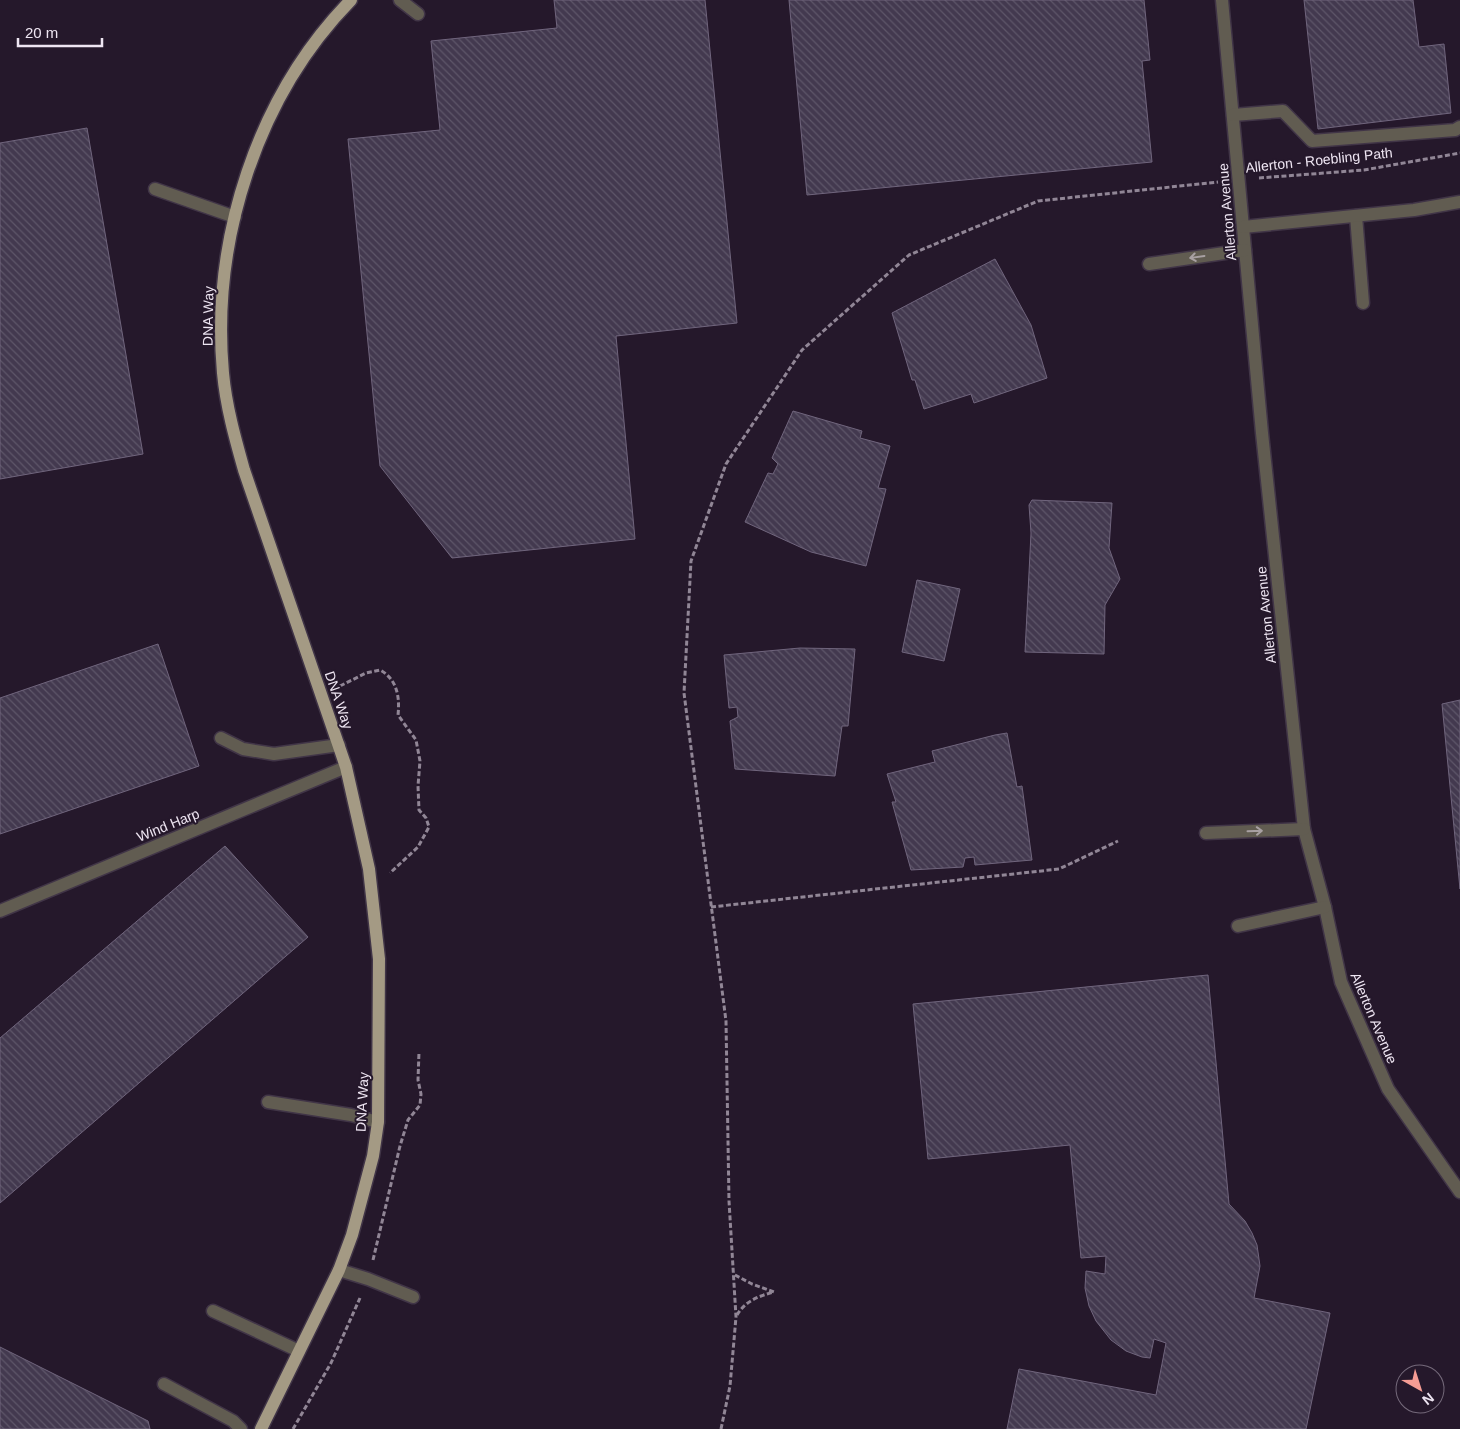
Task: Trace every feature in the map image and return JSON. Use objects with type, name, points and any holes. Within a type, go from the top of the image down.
[{"type":"main road","name":"DNA Way","points":[[261,1429],[339,1270],[354,1226],[373,1156],[378,1122],[379,959],[368,869],[346,767],[244,470],[230,416],[223,374],[221,330],[224,282],[230,233],[243,184],[260,138],[283,92],[310,49],[351,0]]},
{"type":"street","points":[[400,0],[418,14]]},
{"type":"street","name":"Allerton Avenue","points":[[1222,0],[1263,440],[1304,829],[1325,907],[1341,982],[1388,1089],[1460,1192]]},
{"type":"street","points":[[1232,115],[1283,111],[1312,141],[1455,130],[1460,127]]},
{"type":"street","points":[[156,189],[235,217]]},
{"type":"street","points":[[1243,227],[1414,210],[1460,202]]},
{"type":"street","points":[[1356,216],[1363,304]]},
{"type":"street","points":[[1149,264],[1245,250]]},
{"type":"street","points":[[221,738],[243,749],[274,754],[339,745]]},
{"type":"street","name":"Wind Harp","points":[[0,910],[346,767]]},
{"type":"street","points":[[1206,833],[1304,829]]},
{"type":"street","points":[[1238,926],[1325,907]]},
{"type":"street","points":[[268,1102],[351,1115],[378,1122]]},
{"type":"street","points":[[339,1270],[413,1297]]},
{"type":"street","points":[[213,1311],[299,1350]]},
{"type":"street","points":[[164,1384],[233,1421],[241,1429]]},
{"type":"path","name":"Allerton - Roebling Path","points":[[720,1429],[730,1386],[736,1316],[729,1201],[726,1022],[684,693],[690,561],[726,464],[802,350],[909,256],[1038,201],[1240,179],[1364,170],[1460,153]]},
{"type":"path","points":[[322,695],[366,673],[380,670],[389,674],[398,691],[398,715],[416,740],[420,761],[419,810],[426,818],[429,827],[418,847],[371,889]]},
{"type":"path","points":[[711,907],[1059,869],[1118,841]]},
{"type":"path","points":[[734,1275],[774,1292],[761,1296],[742,1306],[736,1316]]},
{"type":"building","points":[[554,0],[705,0],[737,323],[616,336],[635,539],[452,558],[380,466],[348,139],[440,130],[431,41],[557,28]]},
{"type":"building","points":[[789,0],[1144,0],[1150,60],[1142,61],[1152,162],[807,195]]},
{"type":"building","points":[[1304,0],[1413,0],[1419,47],[1444,44],[1451,113],[1318,129]]},
{"type":"building","points":[[87,128],[143,454],[0,479],[0,143]]},
{"type":"building","points":[[995,259],[1031,325],[1047,378],[974,403],[971,394],[924,409],[915,380],[912,380],[892,313]]},
{"type":"building","points":[[793,411],[862,431],[860,438],[890,446],[878,488],[886,489],[866,566],[811,552],[745,522],[768,473],[773,474],[778,464],[772,458]]},
{"type":"building","points":[[1032,500],[1112,503],[1109,548],[1120,579],[1105,605],[1104,654],[1025,652],[1031,533],[1029,505]]},
{"type":"building","points":[[917,580],[960,589],[944,661],[902,652]]},
{"type":"building","points":[[158,644],[199,766],[0,834],[0,698]]},
{"type":"building","points":[[800,648],[855,649],[848,726],[842,726],[835,776],[735,769],[730,721],[738,717],[737,707],[729,708],[724,655]]},
{"type":"building","points":[[1460,700],[1460,889],[1442,704]]},
{"type":"building","points":[[1007,733],[1017,787],[1022,786],[1032,860],[975,865],[974,857],[965,858],[963,867],[911,870],[892,802],[896,802],[887,774],[935,762],[932,751]]},
{"type":"building","points":[[225,846],[308,937],[0,1203],[0,1038]]},
{"type":"building","points":[[1208,975],[1229,1204],[1245,1221],[1257,1245],[1260,1266],[1254,1298],[1330,1313],[1306,1429],[1007,1429],[1019,1369],[1156,1395],[1166,1343],[1154,1339],[1150,1358],[1142,1357],[1126,1351],[1111,1340],[1096,1321],[1089,1306],[1085,1288],[1086,1271],[1105,1274],[1106,1256],[1081,1258],[1070,1145],[928,1159],[913,1004]]},
{"type":"building","points":[[0,1347],[148,1421],[150,1429],[0,1429]]}]
